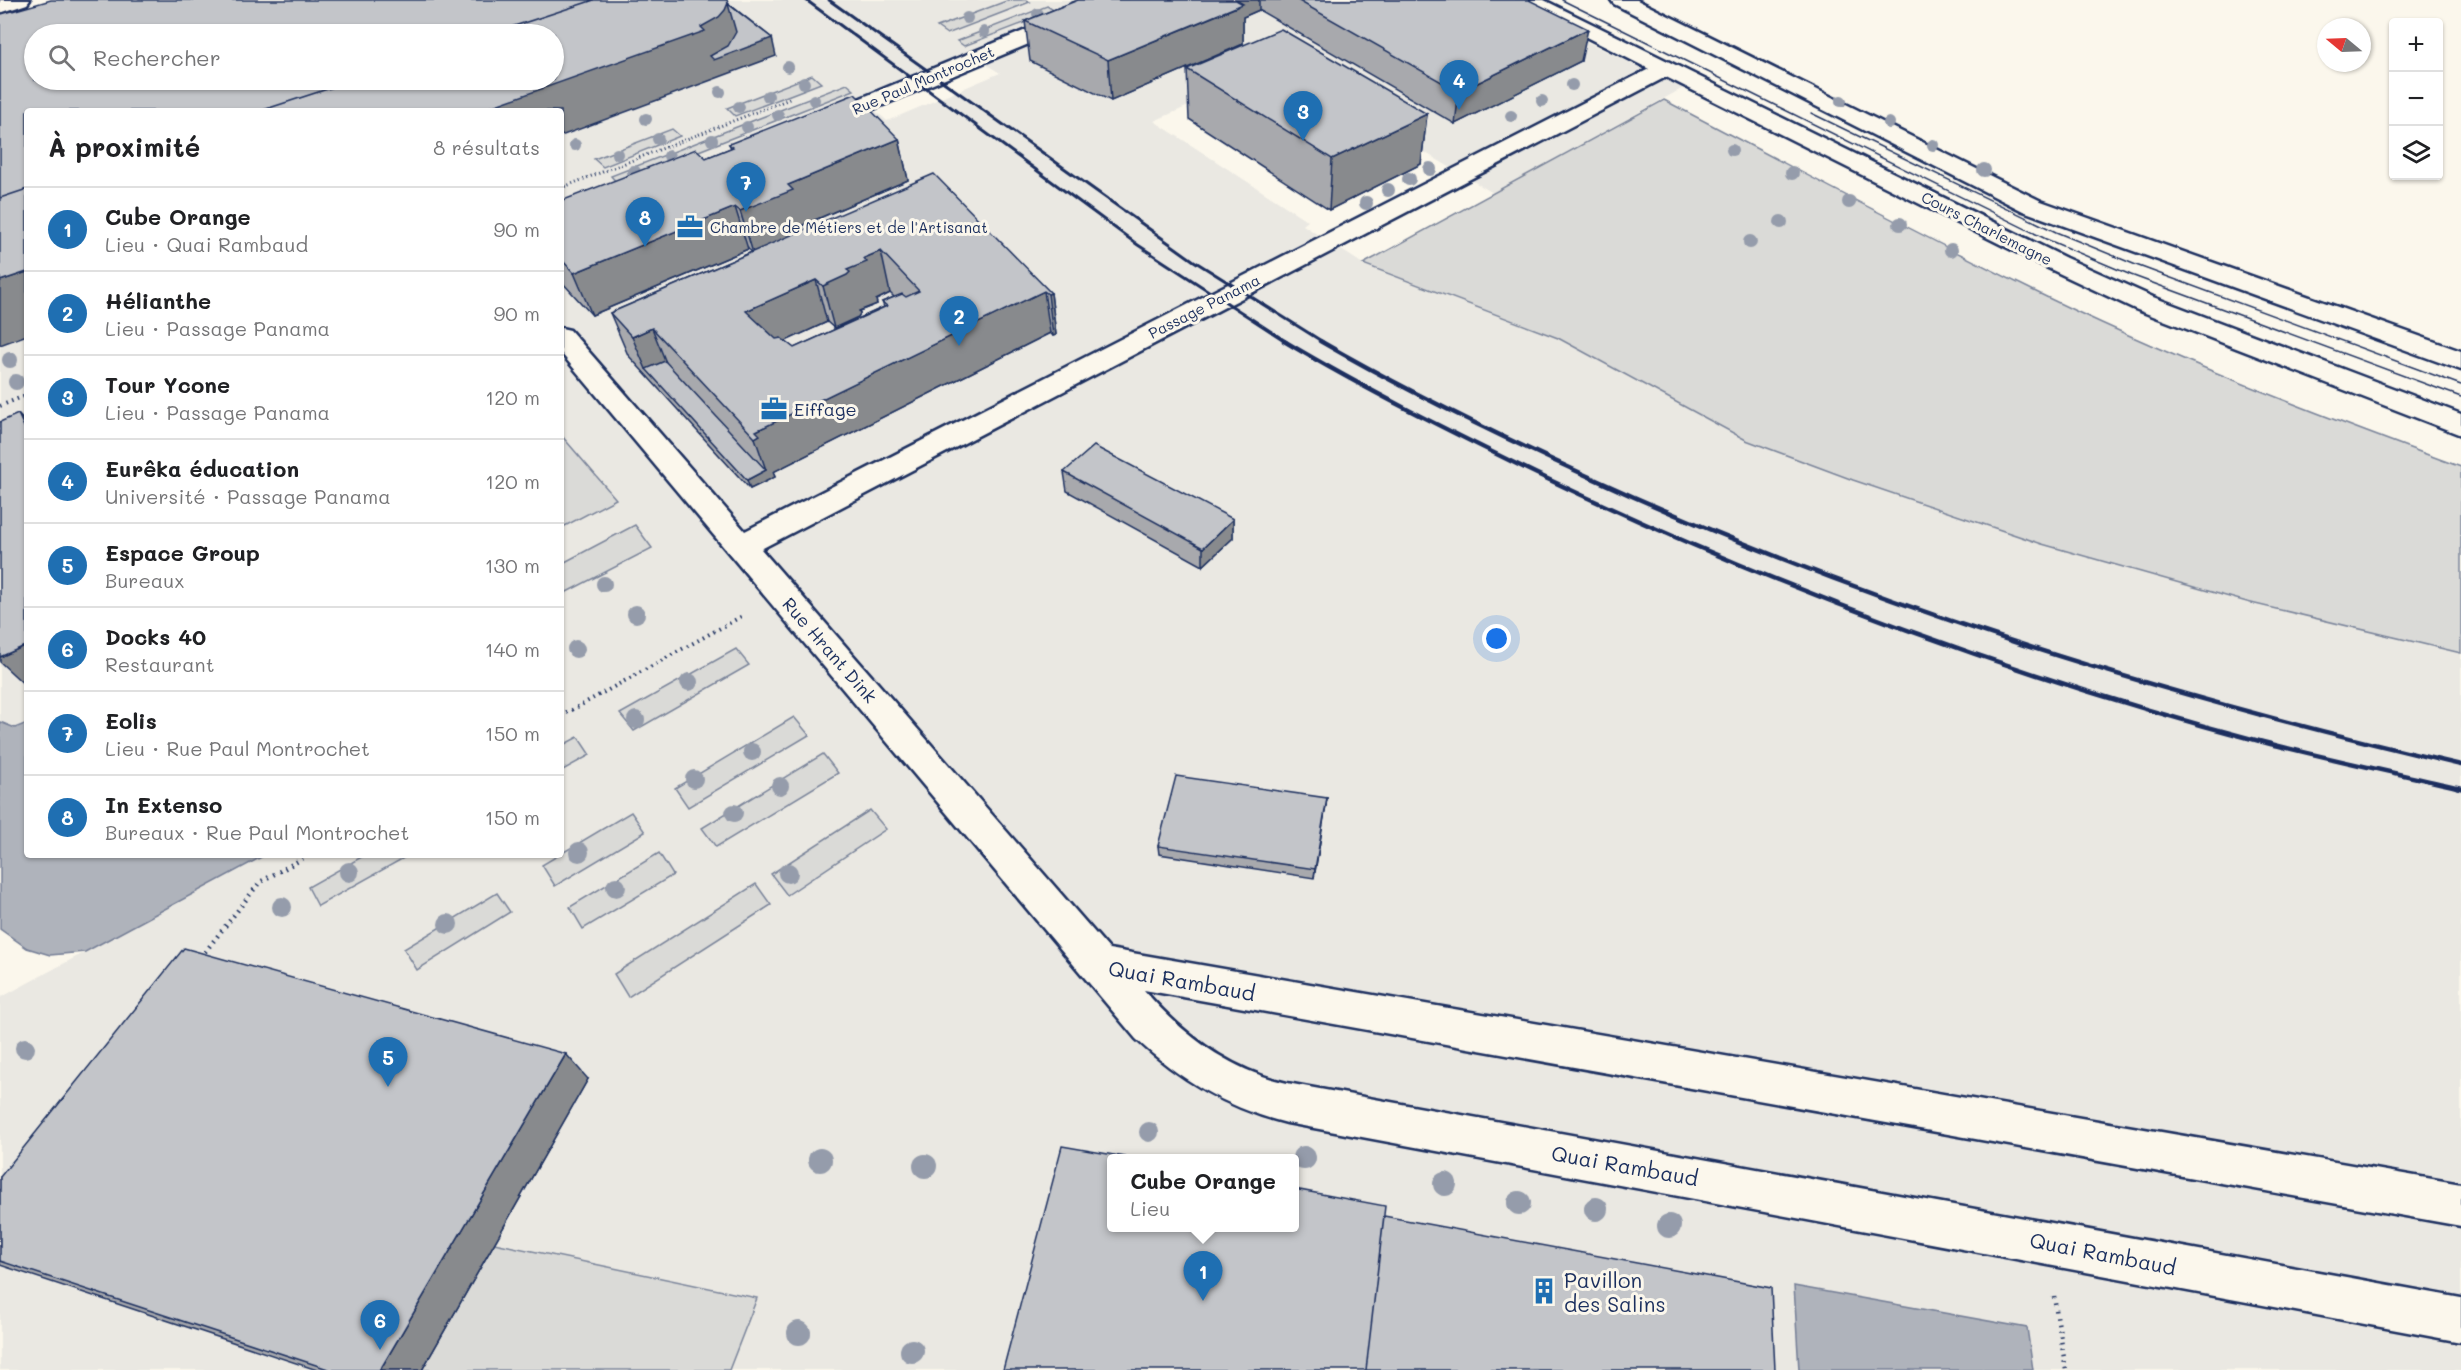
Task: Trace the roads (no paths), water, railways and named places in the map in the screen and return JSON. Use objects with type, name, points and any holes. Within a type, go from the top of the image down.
[{"type":"street","points":[[0,7],[20,0]]},
{"type":"street","name":"Rue Paul Montrochet","points":[[809,128],[1117,0]]},
{"type":"street","name":"Cours Charlemagne","points":[[1528,0],[2057,263],[2144,303],[2461,424]]},
{"type":"street","points":[[1621,0],[2032,206],[2461,361]]},
{"type":"street","name":"Passage Panama","points":[[741,546],[1668,68]]},
{"type":"street","name":"Rue Hrant Dink","points":[[564,340],[1099,965]]},
{"type":"street","name":"Quai Rambaud","points":[[1099,965],[2461,1205]]},
{"type":"street","name":"Quai Rambaud","points":[[1099,965],[1150,1026],[1171,1046],[1192,1062],[1251,1094],[1287,1103],[2461,1320]]},
{"type":"tram line","points":[[1562,0],[2046,239],[2131,275],[2461,397]]},
{"type":"tram line","points":[[1811,113],[2056,232],[2136,265],[2461,385]]},
{"type":"railway","points":[[806,0],[1138,245],[1287,342]]},
{"type":"railway","points":[[829,0],[1194,261],[1323,342]]},
{"type":"railway","points":[[1284,341],[1377,394],[1625,515],[1803,590],[1894,625],[2077,688],[2170,716],[2263,742],[2461,788],[2457,787]]},
{"type":"railway","points":[[1320,341],[1384,377],[1516,443],[1690,521],[1798,565],[2014,642],[2124,676],[2235,708],[2461,765]]},
{"type":"place","name":"Eurêka éducation","points":[[1459,110]]},
{"type":"place","name":"Tour Ycone","points":[[1303,141]]},
{"type":"place","name":"Eolis","points":[[746,212]]},
{"type":"place","name":"Chambre de Métiers et de l'Artisanat","points":[[690,227]]},
{"type":"place","name":"In Extenso","points":[[645,247]]},
{"type":"place","name":"Hélianthe","points":[[959,346]]},
{"type":"place","name":"Eiffage","points":[[774,409]]},
{"type":"place","name":"Espace Group","points":[[388,1087]]},
{"type":"place","name":"Pavillon des Salins","points":[[1544,1291]]},
{"type":"place","name":"Cube Orange","points":[[1203,1301]]},
{"type":"place","name":"Docks 40","points":[[380,1350]]}]
